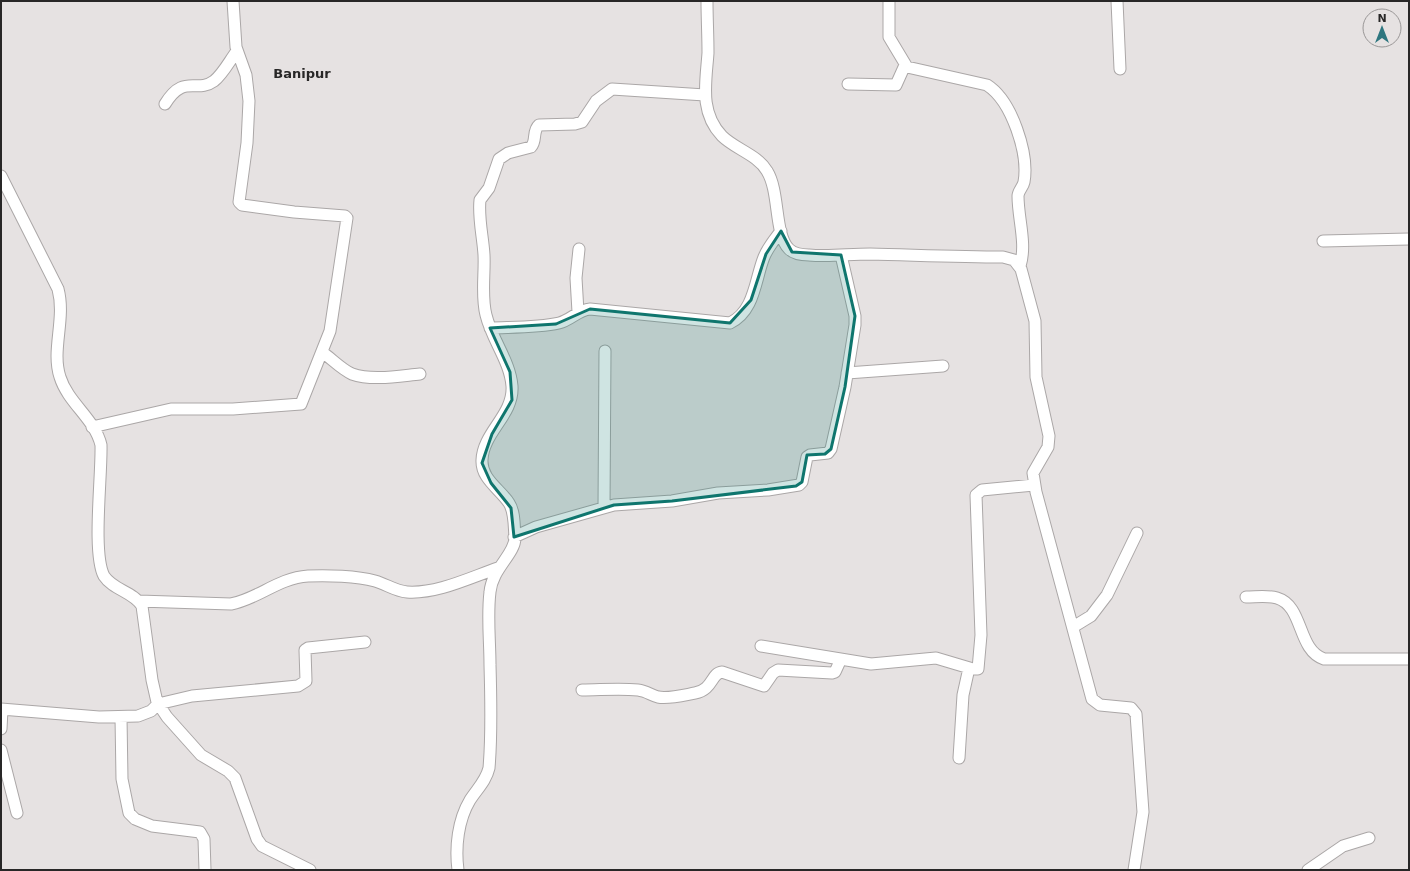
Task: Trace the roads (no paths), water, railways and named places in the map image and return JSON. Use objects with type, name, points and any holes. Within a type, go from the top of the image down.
[{"type":"street","points":[[92,427],[171,409],[233,409],[301,404],[330,331],[347,218],[345,216],[294,212],[242,205],[239,202],[247,143],[250,101],[246,75],[237,50],[233,1]]},
{"type":"street","points":[[707,1],[708,53],[705,95],[707,111],[717,130],[729,142],[760,163],[770,175],[777,201],[781,231],[786,245],[792,252],[808,255],[867,254],[1003,257],[1014,260],[1020,266],[1035,321],[1036,377],[1049,436],[1048,447],[1034,468],[1034,485],[1092,699],[1100,705],[1131,708],[1136,714],[1143,812],[1134,870]]},
{"type":"street","points":[[889,1],[889,37],[906,65],[910,68],[987,86],[995,93],[1010,114],[1020,140],[1023,162],[1024,182],[1018,196],[1023,255],[1020,266]]},
{"type":"street","points":[[1117,1],[1120,69]]},
{"type":"street","points":[[165,104],[172,93],[180,88],[214,81],[237,50]]},
{"type":"street","points":[[848,84],[896,85],[906,65]]},
{"type":"street","points":[[458,870],[458,837],[465,809],[470,798],[485,779],[489,768],[489,606],[491,586],[498,568],[512,548],[514,537],[511,508],[507,500],[491,483],[482,463],[483,454],[492,434],[511,403],[512,396],[510,372],[490,328],[486,313],[484,256],[479,205],[482,197],[489,188],[499,159],[508,153],[531,147],[534,144],[536,128],[539,125],[574,124],[582,122],[596,101],[614,88],[705,95]]},
{"type":"street","points":[[1,176],[58,289],[62,307],[58,360],[59,375],[70,398],[92,427],[99,438],[101,445],[99,530],[100,567],[112,584],[139,602],[143,608],[154,692],[158,704],[167,717],[201,755],[230,773],[235,778],[257,839],[262,846],[310,870]]},
{"type":"street","points":[[490,328],[556,324],[569,319],[578,312],[587,309],[602,309],[670,318],[730,323],[735,320],[751,300],[756,290],[766,254],[781,231]]},
{"type":"street","points":[[1323,241],[1409,239]]},
{"type":"street","points":[[578,312],[575,286],[579,249]]},
{"type":"street","points":[[514,537],[536,527],[604,507],[626,503],[672,501],[718,493],[768,490],[799,485],[802,482],[807,457],[810,455],[828,453],[831,449],[847,373],[855,320],[841,255]]},
{"type":"street","points":[[604,507],[605,351]]},
{"type":"street","points":[[322,352],[352,374],[374,377],[420,374]]},
{"type":"street","points":[[847,373],[943,366]]},
{"type":"street","points":[[762,646],[878,664],[936,658],[969,668],[978,669],[981,646],[977,493],[980,490],[992,488],[1034,485]]},
{"type":"street","points":[[1073,627],[1091,616],[1107,595],[1137,532]]},
{"type":"street","points":[[139,602],[238,603],[278,584],[299,577],[310,576],[370,580],[397,590],[419,592],[431,590],[498,568]]},
{"type":"street","points":[[1246,597],[1276,598],[1289,604],[1305,640],[1317,656],[1324,659],[1409,659]]},
{"type":"street","points":[[1,728],[2,709],[99,717],[121,717],[146,714],[158,704],[218,693],[298,686],[306,681],[305,650],[308,648],[365,642]]},
{"type":"street","points":[[582,690],[636,690],[646,691],[662,697],[684,695],[704,690],[710,686],[716,675],[722,672],[764,686],[772,673],[778,670],[832,674],[835,672],[841,658]]},
{"type":"street","points":[[960,758],[963,695],[969,668]]},
{"type":"street","points":[[121,717],[122,779],[129,813],[135,819],[152,826],[200,832],[204,839],[204,870]]},
{"type":"street","points":[[1,750],[17,813]]},
{"type":"street","points":[[1308,870],[1343,846],[1369,838]]},
{"type":"district","name":"Banipur","points":[[302,73]]}]
